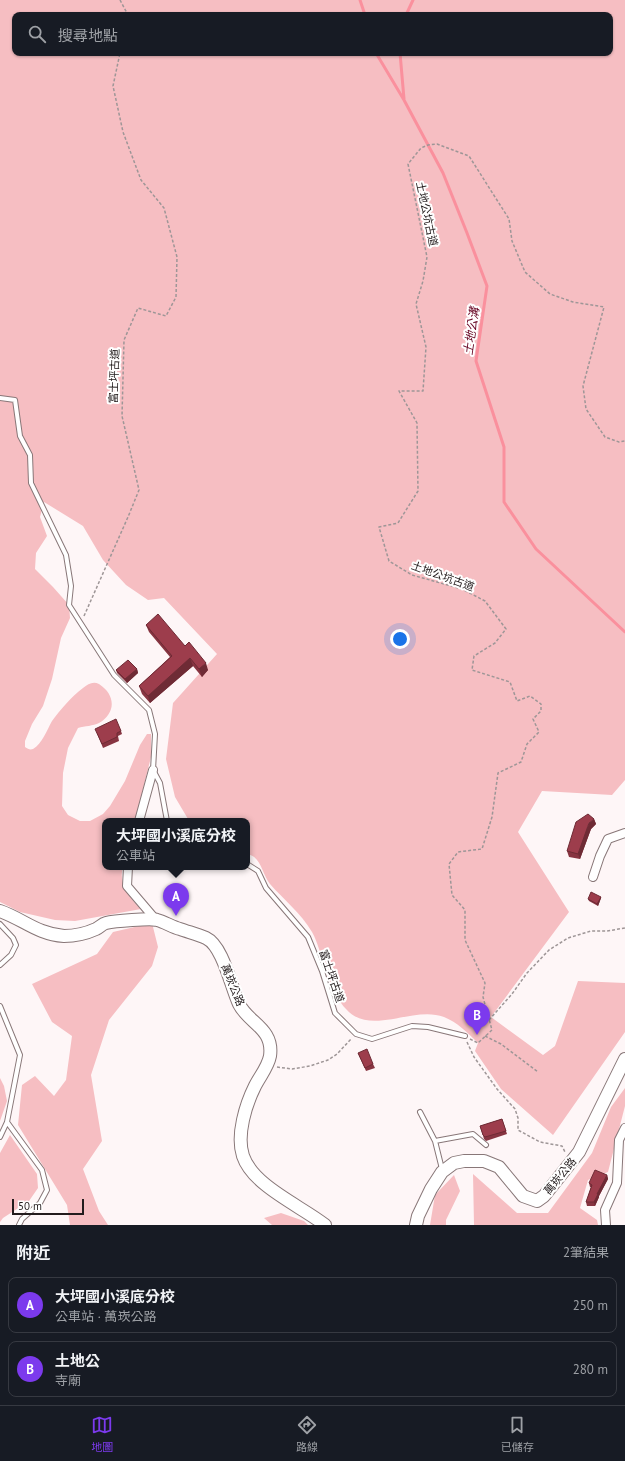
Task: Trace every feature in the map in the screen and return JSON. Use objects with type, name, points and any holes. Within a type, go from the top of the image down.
[{"type":"street","points":[[140,818],[153,770]]},
{"type":"street","points":[[593,877],[608,839],[625,833]]},
{"type":"street","points":[[128,870],[127,886],[156,920]]},
{"type":"street","name":"萬崁公路","points":[[0,911],[42,932],[63,936],[79,935],[114,921],[156,920],[206,938],[210,941],[220,955],[232,990],[240,1006],[247,1016],[258,1024],[269,1041],[270,1055],[267,1066],[247,1103],[242,1125],[243,1156],[250,1168],[271,1189],[325,1225]]},
{"type":"street","name":"萬崁公路","points":[[416,1225],[418,1216],[431,1189],[442,1172],[459,1162],[484,1161],[499,1167],[523,1196],[537,1201],[544,1196],[579,1152],[625,1059]]},
{"type":"street","points":[[606,1225],[605,1210],[617,1183],[619,1140],[625,1128]]},
{"type":"lane","points":[[0,398],[15,400],[20,436],[30,455],[31,483],[66,555],[71,586],[69,605],[114,675],[149,710],[155,734],[153,770],[160,783],[166,818]]},
{"type":"lane","name":"富士坪古道","points":[[250,866],[258,871],[266,888],[308,937],[322,971],[335,1013],[356,1034]]},
{"type":"lane","points":[[0,924],[13,938],[16,945],[11,955],[0,965]]},
{"type":"lane","points":[[0,1006],[20,1055],[7,1122],[0,1137]]},
{"type":"lane","points":[[356,1034],[372,1038],[412,1026],[428,1027],[465,1036]]},
{"type":"lane","points":[[420,1112],[435,1141],[442,1172]]},
{"type":"lane","points":[[7,1122],[42,1170],[47,1190],[40,1203],[22,1219],[19,1225]]},
{"type":"lane","points":[[435,1141],[473,1134],[486,1144]]},
{"type":"path","points":[[120,0],[126,12]]},
{"type":"path","name":"富士坪古道","points":[[81,623],[139,490],[122,416],[124,340],[138,308],[166,316],[176,297],[177,257],[164,208],[141,180],[123,132],[113,86],[119,56]]},
{"type":"path","name":"土地公坑古道","points":[[486,1036],[492,1030],[483,997],[485,983],[465,940],[465,910],[452,895],[449,864],[458,852],[482,850],[492,817],[498,773],[521,762],[527,744],[538,732],[533,719],[541,711],[541,704],[530,696],[517,701],[510,682],[472,670],[474,656],[495,643],[506,629],[485,601],[462,589],[412,575],[389,561],[379,527],[398,523],[418,491],[417,423],[399,391],[423,391],[426,347],[416,304],[428,257],[408,164],[421,148],[428,145],[437,144],[469,156],[509,219],[512,241],[525,272],[550,294],[573,302],[604,307],[583,386],[586,409],[605,437],[619,442],[625,441]]},
{"type":"path","points":[[489,1020],[512,994],[527,973],[549,950],[568,938],[591,931],[607,931],[625,928]]},
{"type":"path","points":[[267,1066],[292,1069],[328,1060],[337,1054],[356,1034]]},
{"type":"path","points":[[465,1036],[478,1043],[486,1036],[501,1044],[538,1072]]},
{"type":"path","points":[[465,1036],[474,1057],[497,1089],[515,1109],[518,1118],[518,1130],[540,1142],[562,1146],[567,1154],[579,1152]]},
{"type":"shaded area","points":[[0,0],[625,0],[625,780],[612,795],[542,791],[518,832],[569,912],[491,1017],[543,1055],[555,1046],[578,981],[625,983],[625,1032],[553,1135],[501,1089],[475,1051],[478,1043],[458,1025],[444,1017],[432,1014],[380,1021],[368,1020],[356,1017],[346,1009],[336,996],[317,942],[308,925],[270,884],[261,866],[255,858],[250,855],[250,818],[187,818],[175,797],[166,759],[173,703],[217,654],[164,598],[148,600],[126,585],[103,560],[83,526],[44,502],[40,517],[47,536],[36,553],[35,569],[69,605],[70,618],[61,638],[52,679],[43,706],[32,724],[25,741],[25,747],[28,749],[33,749],[36,747],[42,740],[52,721],[70,699],[91,683],[99,684],[109,693],[112,704],[109,714],[99,723],[78,728],[68,748],[63,773],[62,806],[68,815],[80,821],[90,821],[103,814],[110,806],[125,781],[140,745],[147,734],[151,734],[151,757],[136,818],[102,818],[102,870],[122,870],[123,885],[132,900],[141,909],[75,921],[55,920],[20,912],[0,902]]},
{"type":"shaded area","points":[[152,923],[158,947],[152,966],[109,1020],[91,1075],[102,1141],[83,1169],[99,1211],[108,1225],[70,1225],[67,1205],[18,1125],[22,1085],[35,1076],[54,1096],[66,1080],[72,1036],[52,1022],[32,984],[97,954],[113,932]]},
{"type":"shaded area","points":[[0,1078],[4,1086],[7,1101],[0,1121]]},
{"type":"shaded area","points":[[625,1088],[625,1106],[608,1172],[588,1180],[580,1208],[597,1220],[598,1225],[474,1225],[473,1174],[517,1213],[548,1213],[592,1153],[611,1107]]},
{"type":"shaded area","points":[[10,1135],[37,1174],[38,1188],[29,1201],[3,1218],[0,1222],[0,1153]]},
{"type":"shaded area","points":[[454,1175],[460,1191],[446,1220],[446,1225],[430,1225],[435,1195]]},
{"type":"shaded area","points":[[281,1213],[304,1221],[308,1225],[272,1225],[264,1218]]},
{"type":"building","points":[[158,614],[185,646],[189,642],[206,663],[199,669],[190,658],[148,696],[139,686],[172,656],[146,625]]},
{"type":"building","points":[[128,660],[137,669],[125,679],[116,670]]},
{"type":"building","points":[[116,719],[121,731],[117,733],[117,737],[102,744],[95,729]]},
{"type":"building","points":[[588,814],[594,819],[589,823],[578,854],[567,851],[576,822]]},
{"type":"building","points":[[591,892],[601,897],[597,904],[588,899]]},
{"type":"building","points":[[367,1049],[373,1064],[365,1068],[358,1053]]},
{"type":"building","points":[[502,1119],[506,1131],[485,1137],[483,1135],[480,1126]]},
{"type":"building","points":[[595,1170],[607,1175],[594,1202],[586,1202],[592,1185],[589,1183]]},
{"type":"waterway","name":"土地公溝","points":[[360,0],[364,12]]},
{"type":"waterway","points":[[407,12],[413,0]]},
{"type":"waterway","name":"土地公溝","points":[[378,56],[404,100],[443,173],[487,286],[476,361],[504,447],[504,502],[536,549],[625,632]]},
{"type":"waterway","points":[[400,56],[404,99]]},
{"type":"place","name":"大坪國小溪底分校","points":[[176,916]]},
{"type":"place","name":"土地公","points":[[477,1035]]}]
